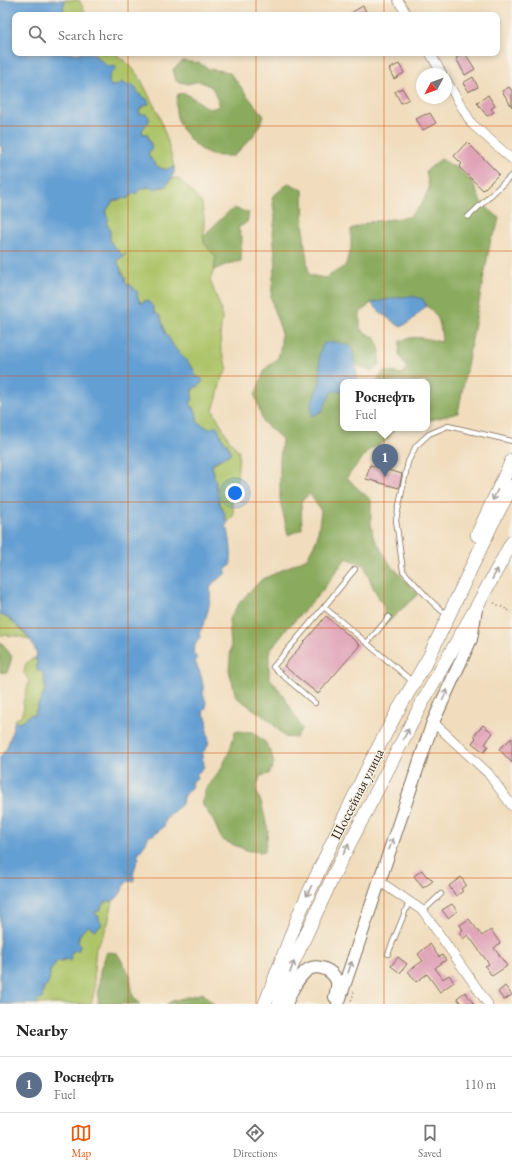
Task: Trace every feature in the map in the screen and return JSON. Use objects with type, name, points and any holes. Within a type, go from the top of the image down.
[{"type":"main road","name":"Шоссейная улица","points":[[429,658],[434,632],[442,611],[512,460]]},
{"type":"main road","name":"Шоссейная улица","points":[[265,1004],[298,914],[369,764],[397,712],[429,658],[492,524],[512,486]]},
{"type":"main road","name":"Шоссейная улица","points":[[279,1004],[293,963],[336,870],[422,701],[512,542]]},
{"type":"main road","name":"Шоссейная улица","points":[[338,1004],[378,881],[433,722],[471,639],[477,606]]},
{"type":"main road","points":[[286,1004],[296,983],[311,968],[317,967],[328,970],[337,982],[334,1004]]},
{"type":"street","points":[[398,0],[405,12]]},
{"type":"street","points":[[432,56],[439,68]]},
{"type":"street","points":[[452,90],[472,124],[512,159]]},
{"type":"street","points":[[433,722],[488,773],[512,806]]},
{"type":"street","points":[[378,881],[423,911],[488,1004]]},
{"type":"lane","points":[[468,217],[512,175]]},
{"type":"lane","points":[[442,611],[403,571],[396,520],[408,462],[416,446],[429,434],[448,426],[512,441]]},
{"type":"lane","points":[[315,703],[273,667],[355,569]]},
{"type":"lane","points":[[324,607],[414,683]]},
{"type":"lane","points":[[367,643],[389,617]]},
{"type":"lane","points":[[423,911],[441,894]]},
{"type":"lane","points":[[388,954],[409,902]]},
{"type":"path","points":[[494,603],[512,612]]},
{"type":"green space","points":[[65,0],[79,0],[85,12],[66,12],[63,9]]},
{"type":"green space","points":[[95,56],[118,56],[130,65],[141,80],[159,115],[174,167],[169,169],[161,169],[155,164],[148,154],[152,147],[147,134],[142,134],[142,130],[149,121],[140,114],[139,110],[146,105],[143,97],[136,89],[126,85],[111,86],[109,76],[116,68],[107,66]]},
{"type":"green space","points":[[183,61],[199,63],[209,69],[229,72],[264,116],[255,134],[234,156],[209,154],[200,149],[189,139],[181,126],[176,113],[178,94],[185,93],[210,109],[220,106],[212,87],[199,81],[188,84],[176,81],[173,69]]},
{"type":"green space","points":[[441,159],[458,169],[473,183],[481,202],[499,218],[496,231],[491,239],[458,413],[430,420],[430,379],[378,379],[384,371],[401,374],[407,369],[399,354],[400,341],[416,337],[442,342],[438,319],[433,311],[426,306],[412,320],[401,327],[381,313],[371,303],[360,313],[360,329],[375,338],[380,351],[379,365],[372,371],[354,365],[357,379],[340,379],[340,431],[393,431],[386,441],[369,450],[347,477],[371,500],[371,523],[373,536],[390,564],[418,594],[384,626],[384,607],[373,587],[364,565],[346,558],[322,591],[287,629],[269,652],[269,677],[284,696],[302,729],[296,738],[285,737],[269,720],[236,697],[229,670],[231,647],[229,619],[240,602],[261,580],[307,558],[317,539],[321,511],[310,494],[301,501],[302,529],[288,535],[280,500],[280,459],[282,439],[263,422],[255,395],[265,369],[278,358],[281,345],[281,330],[274,311],[271,296],[276,264],[273,233],[275,218],[272,197],[289,183],[303,190],[304,238],[309,275],[325,278],[345,266],[351,249],[351,229],[369,222],[409,217],[421,205],[429,189],[426,171]]},
{"type":"green space","points":[[177,178],[187,186],[202,204],[204,218],[204,243],[216,257],[214,270],[210,280],[221,309],[221,350],[228,369],[221,380],[213,410],[228,438],[239,452],[237,480],[232,503],[234,515],[228,521],[225,519],[220,504],[216,489],[216,481],[213,477],[214,471],[212,468],[213,464],[228,455],[230,450],[221,437],[218,429],[209,429],[198,424],[196,412],[190,404],[194,388],[199,386],[201,383],[194,370],[175,348],[165,332],[161,318],[155,313],[153,307],[147,300],[141,303],[137,296],[138,293],[125,281],[126,278],[118,264],[118,260],[125,255],[122,255],[112,244],[110,240],[110,228],[105,223],[109,220],[105,215],[106,211],[113,201],[131,195],[142,188],[160,187],[172,179]]},
{"type":"green space","points":[[234,208],[249,213],[247,222],[238,228],[242,237],[241,261],[225,265],[214,270],[216,257],[204,243],[203,236]]},
{"type":"green space","points":[[0,614],[9,618],[30,640],[18,636],[0,635]]},
{"type":"green space","points":[[0,643],[3,644],[12,657],[7,673],[0,672]]},
{"type":"green space","points":[[35,658],[44,677],[45,693],[34,715],[31,715],[18,722],[15,720],[21,716],[29,681],[24,673],[26,663]]},
{"type":"green space","points":[[235,731],[253,732],[266,743],[274,763],[269,774],[260,776],[256,790],[262,805],[268,831],[265,852],[249,851],[222,840],[213,820],[202,804],[205,790],[221,769],[230,750]]},
{"type":"green space","points":[[108,901],[113,901],[108,923],[103,936],[96,947],[94,970],[95,988],[91,1004],[36,1004],[36,1001],[43,994],[44,988],[49,982],[50,970],[57,961],[66,959],[80,946],[78,940],[80,934],[84,930],[89,926],[95,930],[101,923],[95,912]]},
{"type":"green space","points":[[107,952],[117,953],[130,975],[133,996],[140,1004],[98,1004],[100,970]]},
{"type":"green space","points":[[203,993],[214,1004],[167,1004],[172,1001]]},
{"type":"water","points":[[0,0],[65,0],[63,9],[66,12],[12,12],[12,56],[95,56],[107,66],[117,67],[109,78],[111,86],[123,82],[126,85],[132,84],[140,95],[147,99],[149,104],[139,110],[140,114],[146,114],[149,117],[149,121],[142,130],[143,134],[147,134],[152,147],[148,154],[155,164],[162,169],[174,167],[174,173],[165,187],[156,189],[147,187],[142,188],[136,194],[134,193],[127,199],[123,198],[113,201],[106,211],[106,215],[109,220],[106,223],[110,228],[110,240],[122,255],[126,254],[118,260],[121,272],[126,278],[125,281],[138,293],[137,296],[141,303],[147,300],[153,307],[155,313],[161,318],[165,332],[175,348],[194,370],[196,377],[203,380],[199,386],[193,389],[193,399],[190,404],[196,412],[198,423],[209,429],[217,426],[221,437],[227,444],[231,453],[213,463],[212,468],[219,501],[224,512],[225,519],[228,521],[225,528],[228,529],[230,538],[231,562],[230,566],[225,570],[227,573],[214,582],[210,587],[211,592],[208,611],[204,624],[199,633],[200,637],[193,652],[197,659],[195,662],[202,679],[206,705],[203,712],[207,722],[206,728],[209,740],[208,745],[202,755],[204,766],[196,775],[197,779],[192,781],[192,786],[183,797],[182,804],[168,816],[164,822],[164,827],[153,835],[149,836],[137,855],[139,858],[133,874],[134,880],[126,882],[117,898],[112,901],[105,902],[100,911],[95,912],[96,915],[99,916],[102,925],[95,930],[89,926],[82,932],[78,940],[80,946],[78,951],[75,950],[70,954],[70,961],[66,959],[55,963],[54,967],[50,970],[49,982],[43,990],[42,999],[38,1000],[36,1004],[0,1004],[0,757],[6,749],[15,720],[18,722],[24,720],[31,714],[34,715],[45,688],[44,677],[42,672],[37,670],[37,661],[35,658],[37,655],[30,640],[9,618],[0,614],[0,159],[2,147],[0,146]]},
{"type":"water","points":[[411,296],[423,299],[426,306],[412,320],[401,327],[381,313],[371,303],[394,298]]},
{"type":"water","points":[[337,342],[352,347],[358,379],[340,379],[340,391],[332,391],[322,411],[312,416],[311,404],[320,382],[319,354],[324,343]]},
{"type":"building","points":[[363,6],[366,12],[352,12]]},
{"type":"building","points":[[460,56],[467,56],[475,69],[465,75],[456,58]]},
{"type":"building","points":[[399,64],[404,73],[394,79],[389,69]]},
{"type":"building","points":[[473,77],[478,87],[468,92],[463,83]]},
{"type":"building","points":[[509,87],[512,91],[512,107],[502,91]]},
{"type":"building","points":[[402,88],[409,99],[401,103],[395,92]]},
{"type":"building","points":[[488,95],[495,106],[491,109],[494,112],[487,116],[477,103]]},
{"type":"building","points":[[430,113],[436,123],[423,130],[416,119]]},
{"type":"building","points":[[467,142],[499,174],[483,190],[459,167],[462,164],[454,156]]},
{"type":"building","points":[[370,465],[402,474],[399,488],[366,479]]},
{"type":"building","points":[[326,616],[360,645],[318,694],[284,666]]},
{"type":"building","points":[[483,725],[493,733],[485,744],[488,746],[484,752],[472,743],[476,738],[474,736]]},
{"type":"building","points":[[512,738],[512,763],[499,749]]},
{"type":"building","points":[[422,870],[427,877],[428,876],[433,881],[423,888],[414,876]]},
{"type":"building","points":[[461,877],[466,885],[461,889],[463,891],[456,896],[449,886]]},
{"type":"building","points":[[452,904],[457,911],[448,918],[442,910]]},
{"type":"building","points":[[469,919],[482,936],[491,930],[500,943],[494,948],[507,966],[492,976],[485,966],[489,964],[468,935],[463,939],[459,933],[463,930],[460,925]]},
{"type":"building","points":[[430,944],[439,957],[442,955],[446,960],[435,968],[443,979],[449,975],[454,982],[440,992],[427,974],[416,982],[408,971],[423,961],[418,954]]},
{"type":"building","points":[[398,957],[407,964],[400,973],[391,966]]},
{"type":"building","points":[[505,986],[512,995],[504,1000],[498,992]]},
{"type":"building","points":[[465,992],[474,1004],[461,1004],[457,998]]},
{"type":"place","name":"Роснефть","points":[[385,477]]}]
